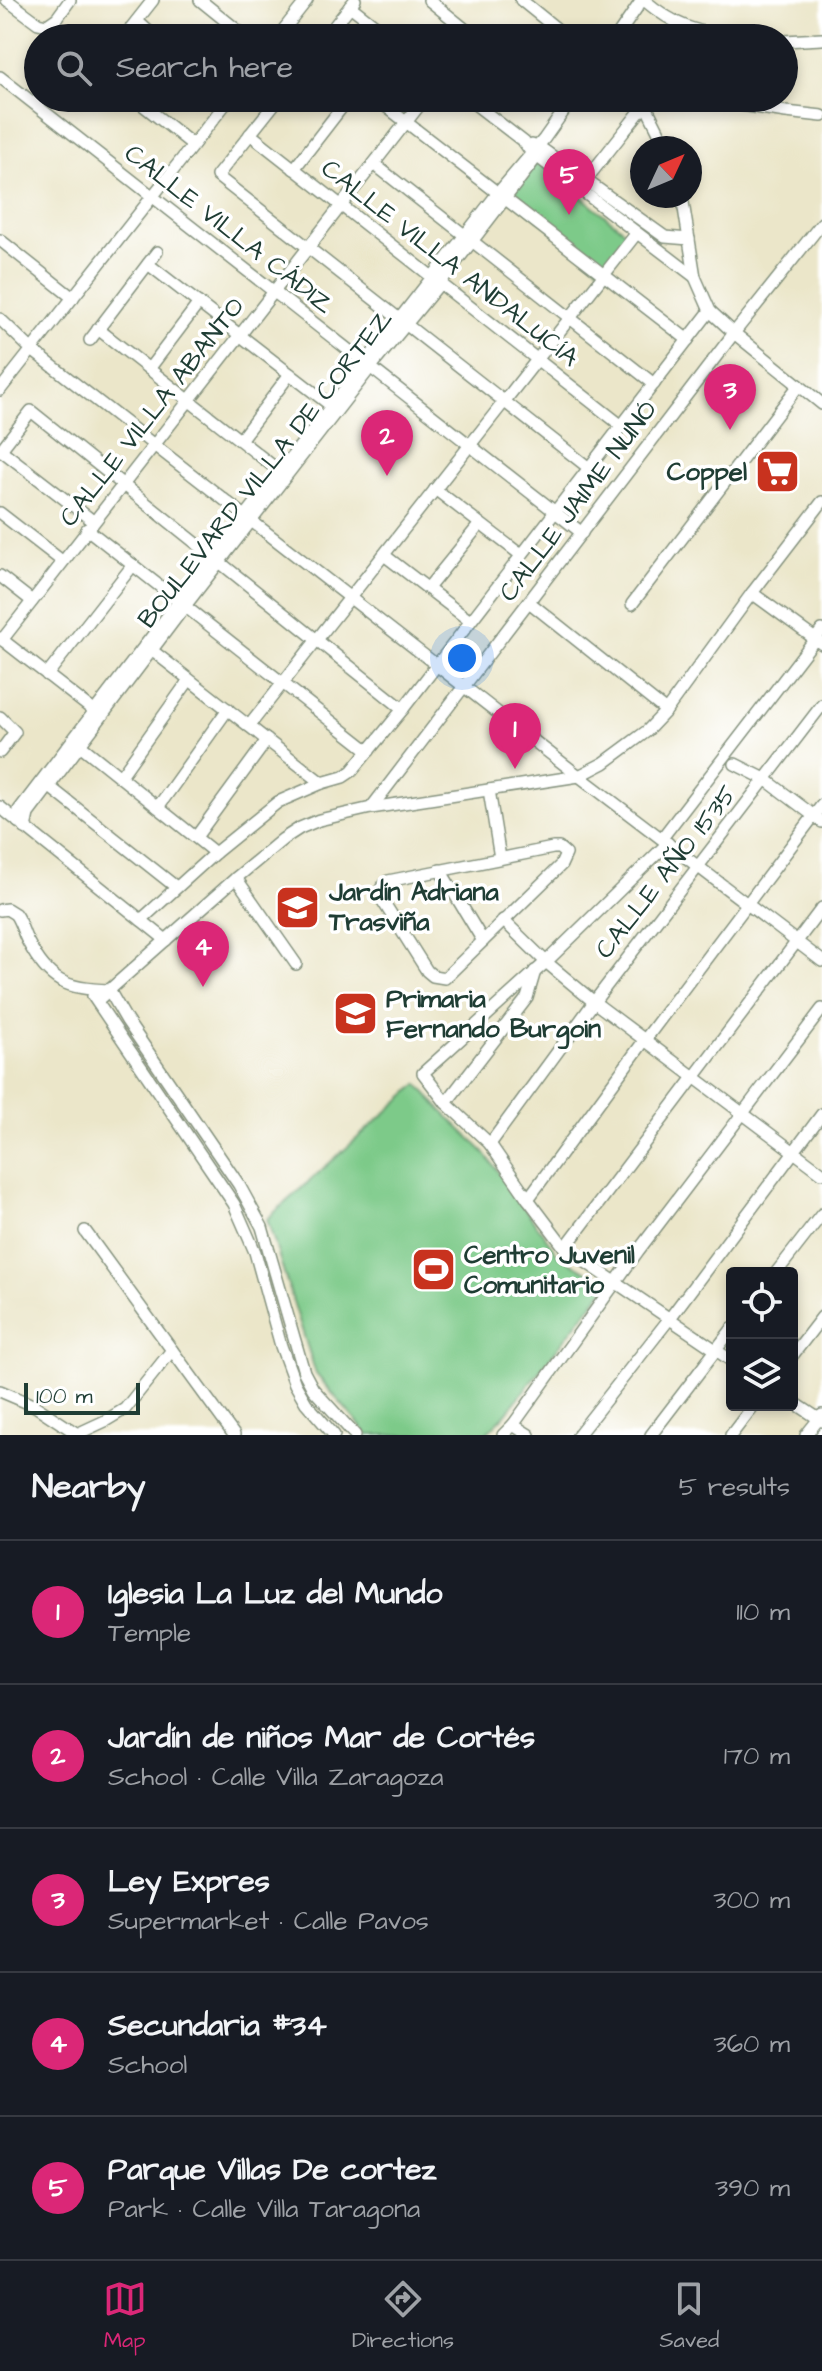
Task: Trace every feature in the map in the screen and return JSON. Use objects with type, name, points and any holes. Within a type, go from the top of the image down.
[{"type":"street","points":[[7,0],[42,24]]},
{"type":"street","points":[[48,24],[70,0]]},
{"type":"street","points":[[135,24],[153,0]]},
{"type":"street","points":[[200,0],[230,24]]},
{"type":"street","points":[[429,0],[458,24]]},
{"type":"street","points":[[521,0],[551,24]]},
{"type":"street","points":[[626,24],[643,0],[679,24]]},
{"type":"street","points":[[288,24],[305,1]]},
{"type":"street","points":[[336,24],[353,3],[376,24]]},
{"type":"street","points":[[137,21],[140,24]]},
{"type":"street","points":[[798,40],[822,39]]},
{"type":"street","name":"CALLE VILLA CÁDIZ","points":[[0,77],[24,96]]},
{"type":"street","name":"CALLE VILLA CÁDIZ","points":[[44,112],[582,533]]},
{"type":"street","points":[[152,112],[193,145]]},
{"type":"street","points":[[0,390],[219,112]]},
{"type":"street","points":[[268,112],[217,176],[589,468]]},
{"type":"street","points":[[294,169],[338,112]]},
{"type":"street","points":[[393,112],[688,340]]},
{"type":"street","name":"CALLE VILLA ABANTO","points":[[1,639],[415,112]]},
{"type":"street","points":[[486,112],[582,185],[636,234],[695,277]]},
{"type":"street","name":"BOULEVARD VILLA DE CORTEZ","points":[[21,825],[17,814],[19,810],[46,784],[182,603],[502,196],[562,112]]},
{"type":"street","points":[[582,185],[635,112]]},
{"type":"street","points":[[647,112],[660,136]]},
{"type":"street","points":[[794,112],[822,116]]},
{"type":"street","name":"CALLE VILLA ANDALUCÍA","points":[[250,134],[622,426]]},
{"type":"street","points":[[374,164],[654,384]]},
{"type":"street","points":[[582,185],[665,237],[689,239]]},
{"type":"street","points":[[684,208],[695,277],[710,311],[822,404]]},
{"type":"street","name":"CALLE JAIME NUNÓ","points":[[371,808],[734,333],[822,223]]},
{"type":"street","points":[[249,726],[636,234]]},
{"type":"street","points":[[0,240],[73,298]]},
{"type":"street","points":[[90,340],[157,252]]},
{"type":"street","points":[[148,264],[334,408]]},
{"type":"street","points":[[149,369],[199,303]]},
{"type":"street","points":[[141,920],[215,853],[278,802],[348,774],[403,709],[710,311]]},
{"type":"street","points":[[0,319],[32,350],[822,961]]},
{"type":"street","points":[[98,329],[283,474]]},
{"type":"street","points":[[240,440],[290,374]]},
{"type":"street","points":[[632,604],[799,385]]},
{"type":"street","points":[[369,751],[133,565],[0,450],[31,411],[403,709]]},
{"type":"street","points":[[435,489],[521,555]]},
{"type":"street","points":[[98,1000],[236,878],[300,828],[319,820],[371,808],[579,776],[604,763],[666,711],[822,502]]},
{"type":"street","points":[[0,513],[62,561]]},
{"type":"street","points":[[428,588],[480,524]]},
{"type":"street","points":[[384,555],[470,621]]},
{"type":"street","points":[[47,675],[133,565]]},
{"type":"street","points":[[0,576],[32,601]]},
{"type":"street","points":[[726,1357],[565,1248],[490,1144],[446,1103],[423,1073],[546,962],[665,840],[820,638],[752,593]]},
{"type":"street","points":[[529,602],[666,711]]},
{"type":"street","points":[[1,639],[94,711]]},
{"type":"street","points":[[148,647],[322,783]]},
{"type":"street","name":"BOULEVARD VILLA DE CORTEZ","points":[[77,742],[94,711],[148,647]]},
{"type":"street","points":[[120,777],[189,680]]},
{"type":"street","name":"CALLE AÑO 1535","points":[[490,1144],[594,1002],[822,705]]},
{"type":"street","points":[[158,807],[228,709]]},
{"type":"street","points":[[0,717],[15,732],[0,752]]},
{"type":"street","points":[[196,837],[267,740]]},
{"type":"street","points":[[77,742],[215,853]]},
{"type":"street","points":[[735,764],[765,779],[818,819]]},
{"type":"street","points":[[46,784],[176,887]]},
{"type":"street","points":[[489,790],[500,858]]},
{"type":"street","points":[[528,1199],[748,904],[818,819],[822,805]]},
{"type":"street","points":[[0,807],[166,940]]},
{"type":"street","points":[[553,848],[563,850],[566,857],[445,978],[433,976],[427,971],[379,895],[388,881],[440,870],[553,848]]},
{"type":"street","points":[[440,870],[483,941]]},
{"type":"street","points":[[236,878],[296,964]]},
{"type":"street","points":[[565,1248],[822,908]]},
{"type":"street","points":[[0,910],[7,909],[15,914],[49,975],[63,983],[86,989],[109,990]]},
{"type":"street","points":[[503,920],[546,962],[594,1002],[822,1173]]},
{"type":"street","points":[[446,1103],[527,998],[536,971]]},
{"type":"street","points":[[86,989],[98,1000],[105,1016],[242,1218],[295,1384],[306,1403],[334,1435]]},
{"type":"street","points":[[109,990],[245,1195],[262,1227],[299,1355],[313,1389],[355,1435]]},
{"type":"street","points":[[503,1435],[822,1009]]},
{"type":"street","points":[[578,1435],[670,1318],[822,1114]]},
{"type":"street","points":[[195,1145],[208,1138]]},
{"type":"street","points":[[781,1267],[822,1214]]},
{"type":"street","points":[[85,1231],[234,1435]]},
{"type":"street","points":[[272,1309],[286,1306]]},
{"type":"street","points":[[798,1348],[822,1317]]},
{"type":"street","points":[[651,1435],[726,1337]]},
{"type":"street","points":[[0,1391],[35,1406],[78,1434],[125,1409],[172,1350]]},
{"type":"street","points":[[798,1405],[821,1418],[806,1435]]},
{"type":"street","points":[[731,1435],[749,1411]]},
{"type":"street","points":[[513,1425],[529,1435]]},
{"type":"green space","points":[[537,161],[628,234],[601,269],[510,196]]},
{"type":"green space","name":"Centro Juvenil Comunitario","points":[[418,1084],[484,1152],[559,1256],[608,1284],[504,1416],[485,1435],[368,1435],[316,1374],[267,1219]]},
{"type":"place","name":"Parque Villas De cortez","points":[[569,215]]},
{"type":"place","name":"Ley Expres","points":[[730,430]]},
{"type":"place","name":"Coppel","points":[[778,472]]},
{"type":"place","name":"Jardín de niños Mar de Cortés","points":[[387,476]]},
{"type":"place","name":"Iglesia La Luz del Mundo","points":[[515,769]]},
{"type":"place","name":"Jardín Adriana Trasviña","points":[[298,907]]},
{"type":"place","name":"Secundaria #34","points":[[203,987]]},
{"type":"place","name":"Primaria Fernando Burgoin","points":[[355,1014]]},
{"type":"place","name":"Centro Juvenil Comunitario","points":[[433,1270]]}]
